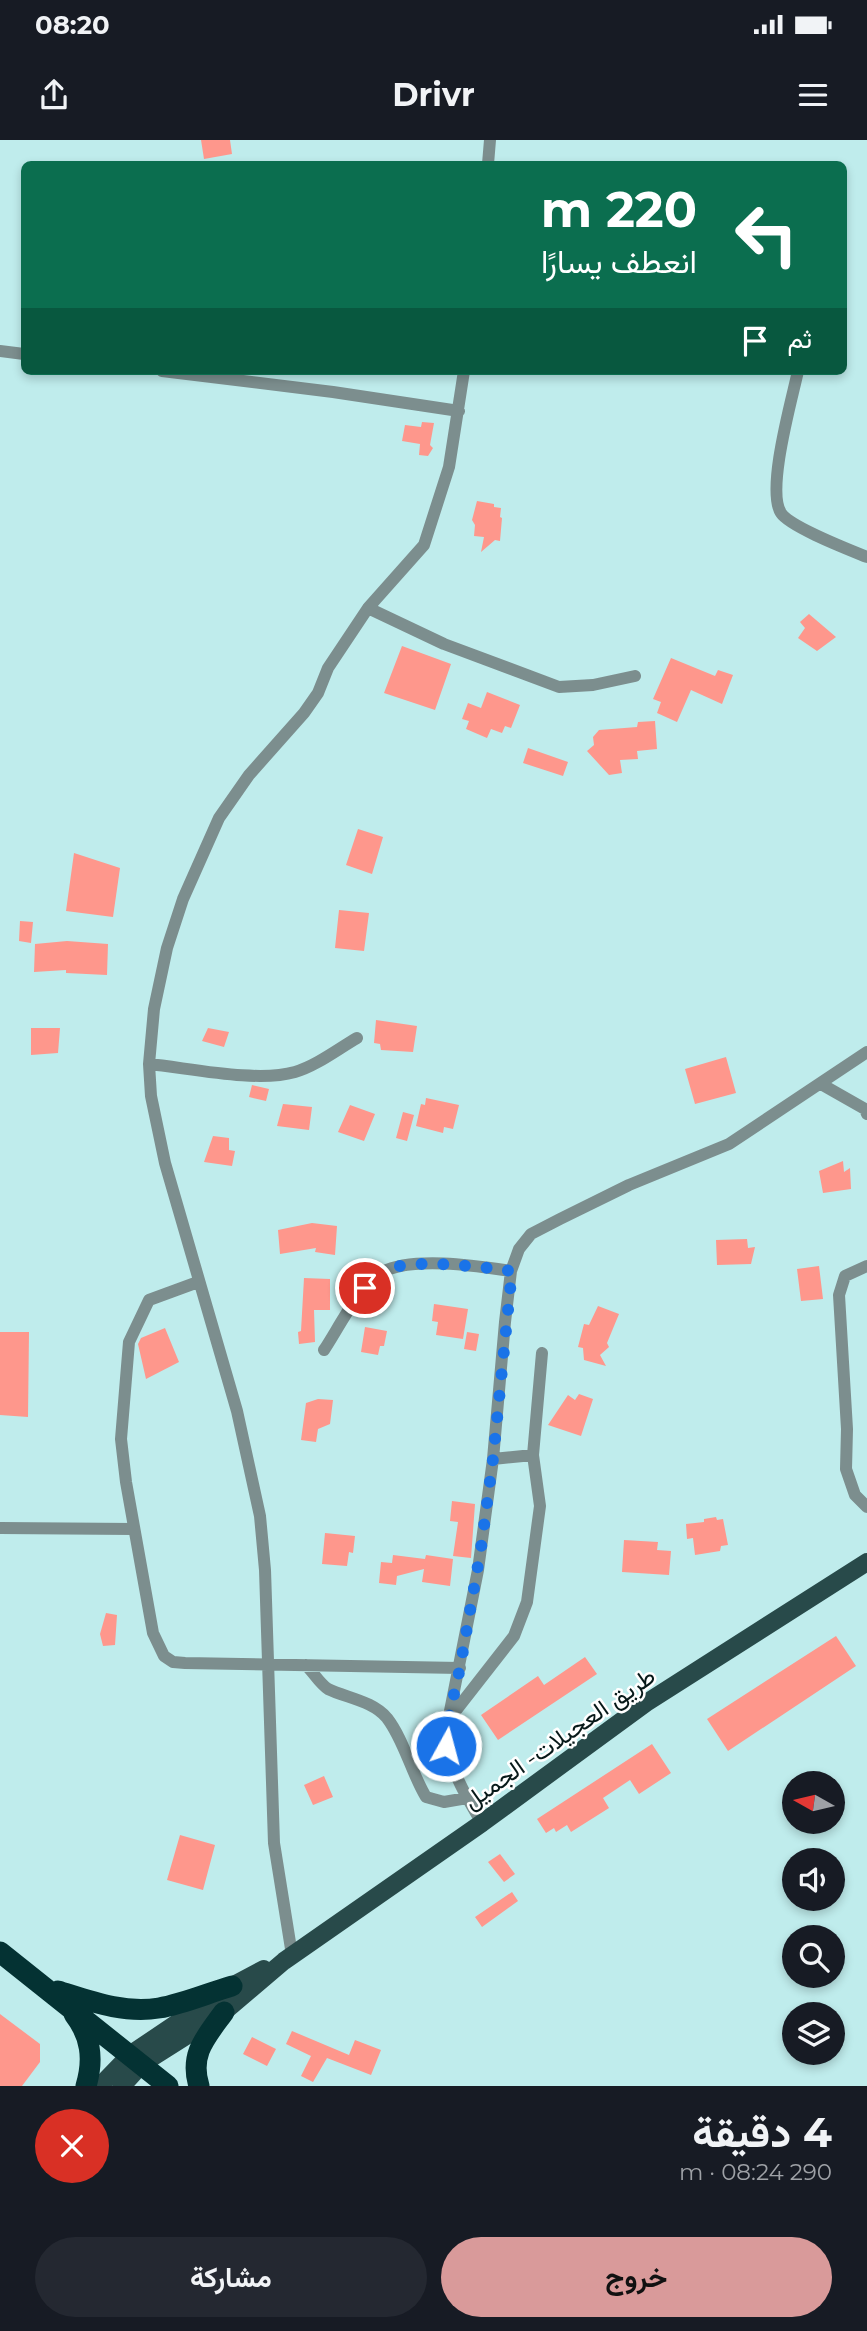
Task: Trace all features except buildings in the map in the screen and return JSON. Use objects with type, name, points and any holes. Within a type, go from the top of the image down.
[{"type":"highway","points":[[0,1952],[137,2059],[167,2086]]},
{"type":"highway","points":[[46,1987],[100,2004],[139,2009],[159,2008],[232,1986]]},
{"type":"highway","points":[[64,2001],[88,2037],[91,2060],[86,2086]]},
{"type":"highway","points":[[199,2086],[194,2064],[196,2053],[224,2012]]},
{"type":"main road","name":"طريق العجيلات- الجميل","points":[[288,1958],[482,1823],[646,1703],[867,1562]]},
{"type":"main road","points":[[100,2086],[232,1986],[288,1958]]},
{"type":"main road","points":[[122,2086],[137,2059],[224,2012],[288,1958]]},
{"type":"street","points":[[488,161],[490,140]]},
{"type":"street","points":[[0,351],[21,354]]},
{"type":"street","points":[[195,375],[459,411]]},
{"type":"street","points":[[288,1958],[274,1843],[265,1570],[251,1468],[165,1163],[151,1096],[149,1064],[154,1009],[167,948],[183,899],[219,818],[249,775],[304,713],[318,693],[328,668],[368,608],[424,545],[449,467],[464,375]]},
{"type":"street","points":[[797,375],[776,475],[776,494],[781,513],[795,524],[867,557]]},
{"type":"street","points":[[368,608],[444,644],[559,687],[593,685],[635,676]]},
{"type":"street","points":[[149,1064],[239,1074],[281,1075],[298,1071],[357,1038]]},
{"type":"street","points":[[482,1823],[467,1798],[446,1746],[493,1459],[512,1271],[519,1249],[531,1234],[629,1185],[729,1144],[867,1052]]},
{"type":"street","points":[[821,1084],[865,1110],[867,1114]]},
{"type":"street","points":[[324,1350],[365,1288],[380,1272],[403,1266],[424,1265],[470,1266],[512,1271]]},
{"type":"street","points":[[867,1266],[845,1276],[839,1295],[847,1429],[846,1469],[855,1495],[867,1507]]},
{"type":"street","points":[[198,1282],[149,1300],[129,1342],[121,1438],[153,1633],[164,1656],[185,1663],[460,1668]]},
{"type":"street","points":[[448,1721],[514,1636],[527,1602],[540,1506],[533,1455],[542,1353]]},
{"type":"street","points":[[493,1459],[533,1455]]},
{"type":"street","points":[[0,1528],[134,1529]]},
{"type":"street","points":[[306,1665],[326,1688],[363,1702],[386,1717],[426,1797],[444,1802],[467,1798]]},
{"type":"route","points":[[365,1288],[380,1272],[403,1266],[470,1266],[512,1271],[493,1459],[478,1570],[448,1721],[446,1746]]}]
